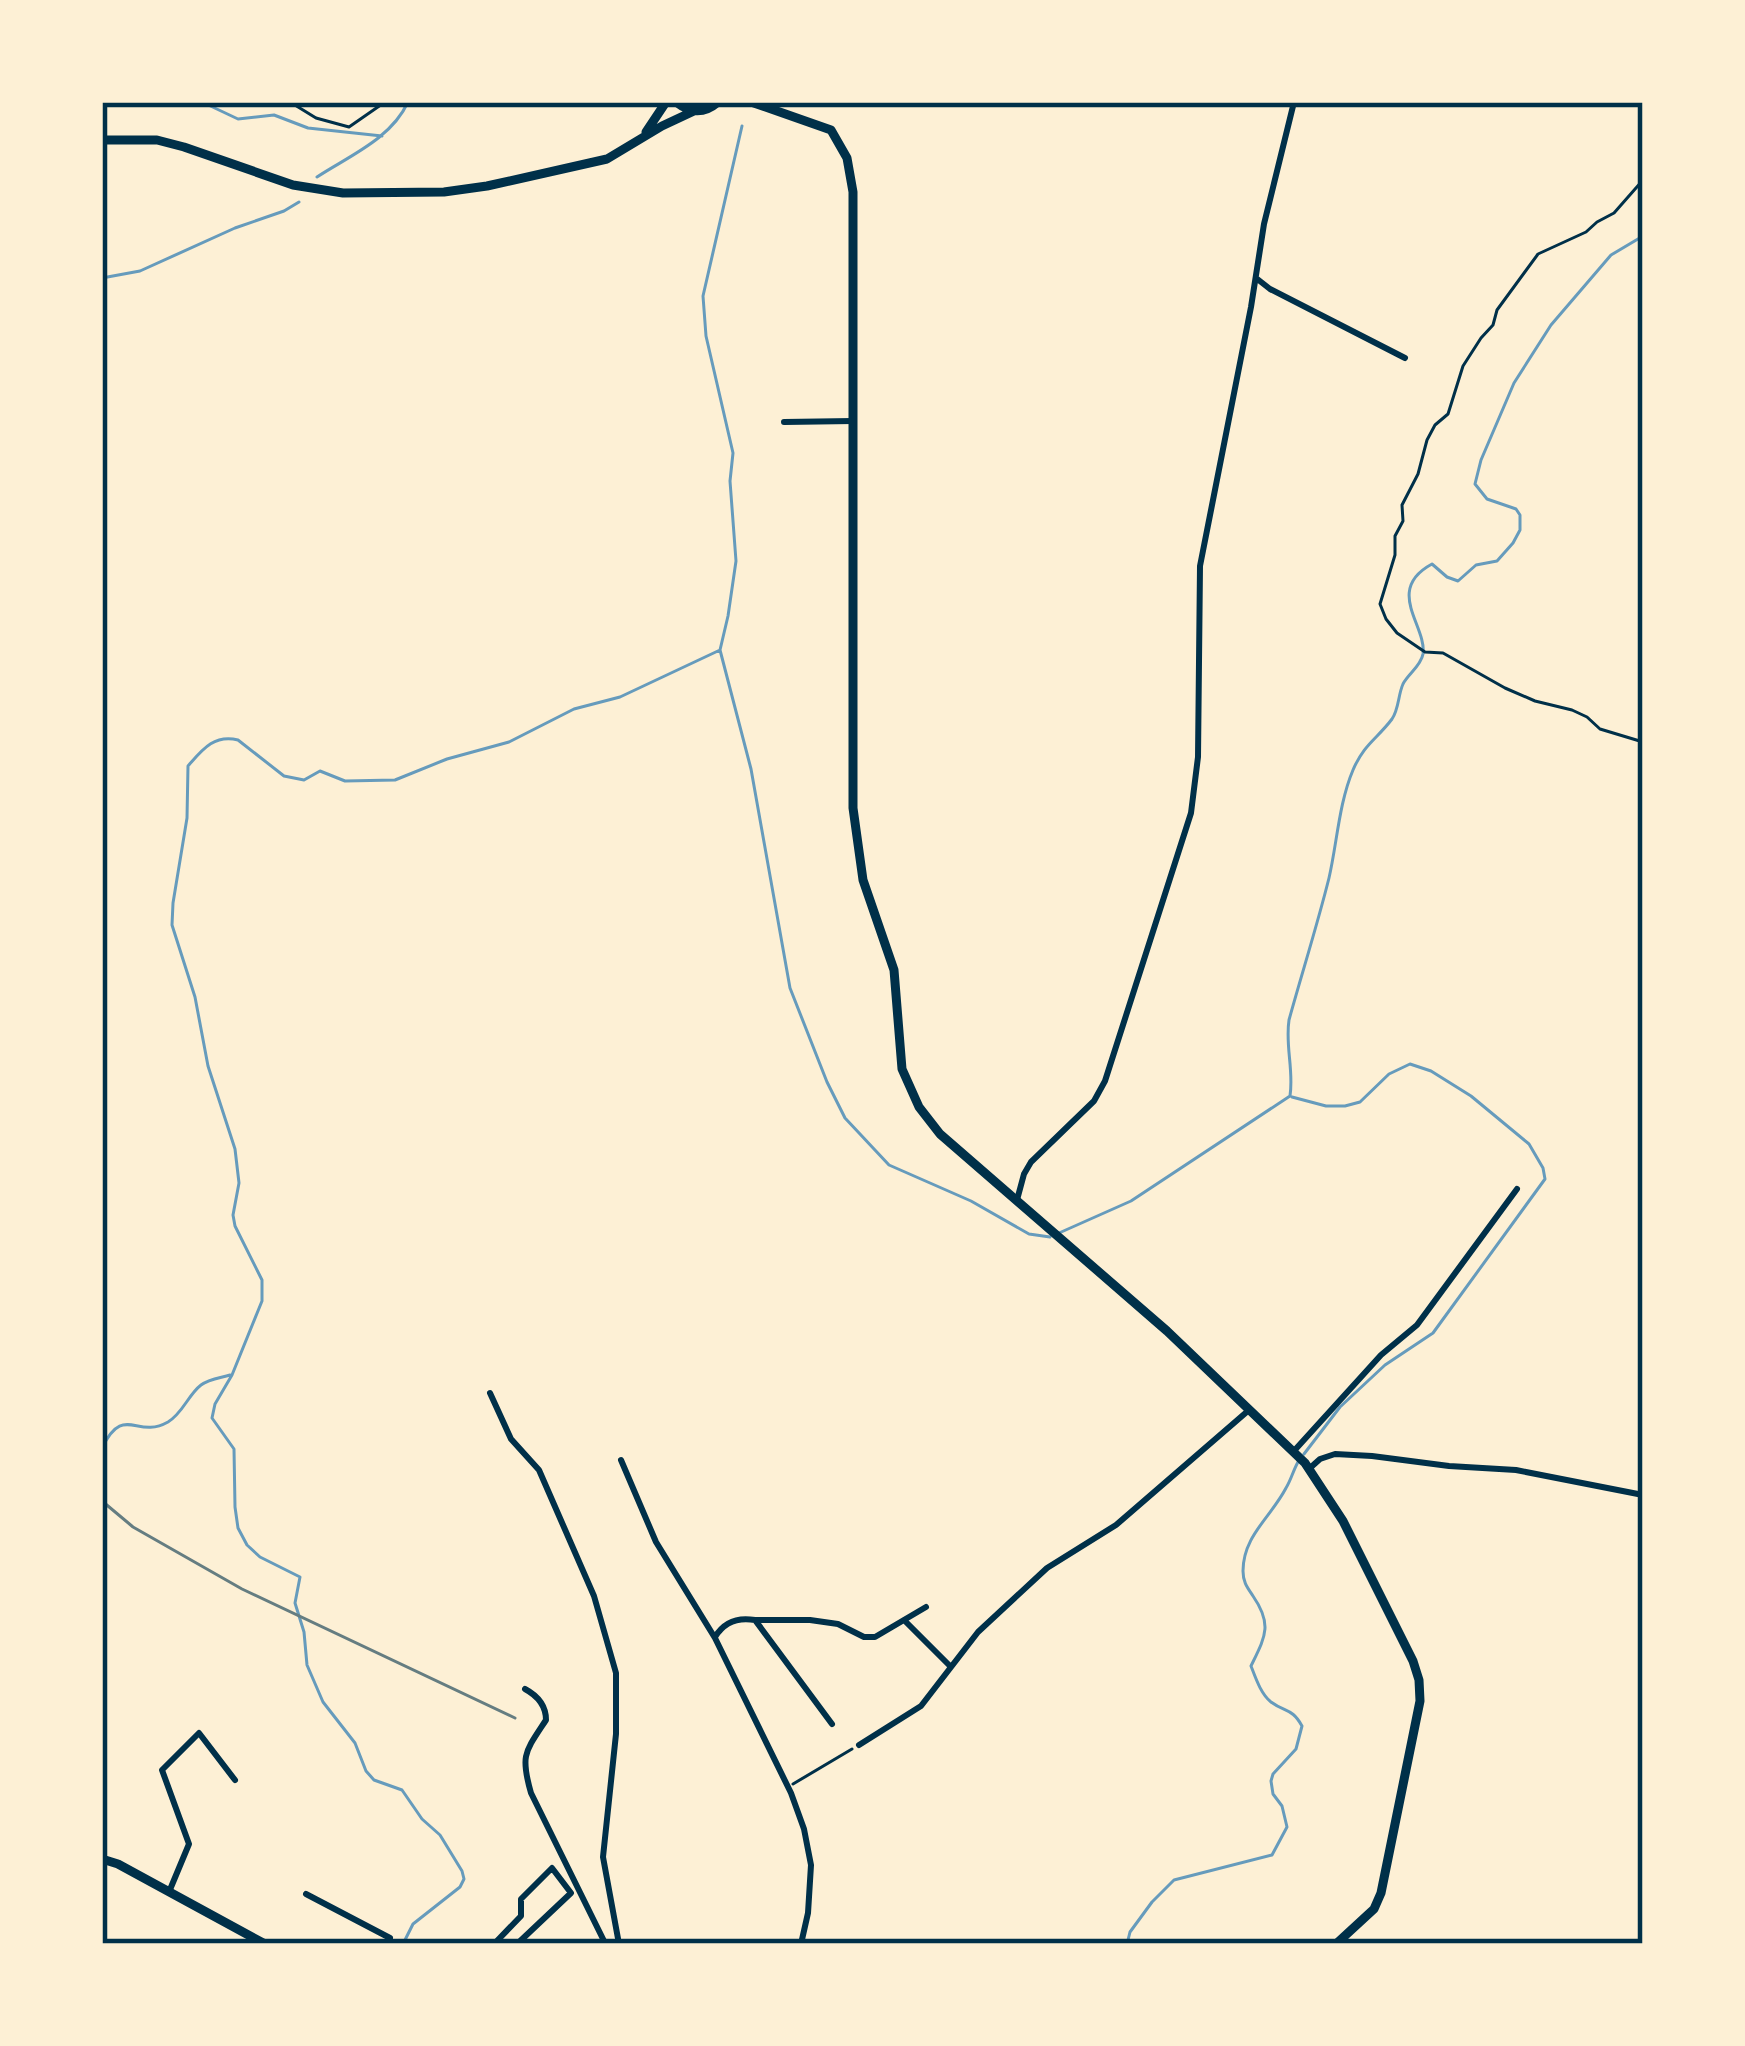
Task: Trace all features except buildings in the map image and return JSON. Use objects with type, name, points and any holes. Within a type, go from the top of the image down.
[{"type":"street","points":[[639,141],[666,102]]},
{"type":"street","points":[[676,102],[694,111]]},
{"type":"street","points":[[102,140],[134,138],[184,146],[293,185],[343,193],[413,194],[463,190],[607,159],[662,126],[718,102]]},
{"type":"street","points":[[751,102],[831,130],[848,158],[853,193],[853,808],[863,880],[894,970],[902,1069],[919,1107],[940,1134],[1167,1331],[1308,1466],[1343,1522],[1413,1661],[1420,1701],[1381,1893],[1374,1909],[1336,1944]]},
{"type":"street","points":[[1017,1201],[1031,1162],[1094,1101],[1105,1081],[1191,813],[1198,757],[1200,566],[1264,224],[1294,102]]},
{"type":"street","points":[[1256,278],[1270,290],[1405,358]]},
{"type":"street","points":[[784,422],[853,421]]},
{"type":"street","points":[[1294,1453],[1381,1354],[1417,1325],[1517,1189]]},
{"type":"street","points":[[490,1393],[511,1439],[539,1470],[593,1596],[616,1673],[616,1734],[603,1857],[619,1944]]},
{"type":"street","points":[[859,1745],[921,1706],[978,1632],[1047,1568],[1116,1526],[1249,1409]]},
{"type":"street","points":[[1308,1466],[1335,1454],[1372,1456],[1516,1470],[1643,1496]]},
{"type":"street","points":[[621,1460],[656,1542],[715,1638],[804,1829],[811,1864],[801,1944]]},
{"type":"street","points":[[715,1638],[730,1622],[755,1620],[810,1620],[875,1637],[926,1607]]},
{"type":"street","points":[[755,1620],[832,1724]]},
{"type":"street","points":[[905,1621],[951,1667]]},
{"type":"street","points":[[525,1689],[538,1696],[546,1715],[524,1760],[531,1793],[603,1943]]},
{"type":"street","points":[[169,1892],[189,1844],[162,1771],[199,1733],[235,1780]]},
{"type":"street","points":[[102,1859],[265,1944]]},
{"type":"street","points":[[494,1944],[521,1916],[521,1899],[551,1868],[571,1893],[517,1944]]},
{"type":"street","points":[[306,1894],[390,1938],[386,1944]]},
{"type":"path","points":[[290,102],[316,118],[349,127],[385,102]]},
{"type":"path","points":[[1643,180],[1614,213],[1538,254],[1497,310],[1493,326],[1463,366],[1448,414],[1427,440],[1418,474],[1402,505],[1403,521],[1395,536],[1395,555],[1380,604],[1397,633],[1425,652],[1443,653],[1535,701],[1572,710],[1600,729],[1643,742]]},
{"type":"path","points":[[788,1787],[859,1745]]},
{"type":"waterway","points":[[202,102],[238,119],[274,115],[308,128],[382,136]]},
{"type":"waterway","points":[[317,177],[380,136],[408,102]]},
{"type":"waterway","points":[[742,126],[703,296],[706,336],[733,453],[730,481],[736,561],[720,650],[751,769],[790,988],[845,1118],[889,1165],[971,1201],[1029,1234],[1050,1237]]},
{"type":"waterway","points":[[102,278],[140,271],[299,202]]},
{"type":"waterway","points":[[1290,1096],[1289,1020],[1329,878],[1348,783],[1362,754],[1392,719],[1403,684],[1423,654],[1409,597],[1411,585],[1432,564],[1458,581],[1476,565],[1497,561],[1513,543],[1520,530],[1520,515],[1516,509],[1487,499],[1475,484],[1481,460],[1514,383],[1551,325],[1611,255],[1643,236]]},
{"type":"waterway","points":[[403,1944],[413,1924],[460,1887],[462,1871],[440,1835],[402,1790],[374,1780],[366,1771],[355,1743],[323,1702],[307,1665],[295,1603],[300,1577],[247,1545],[235,1507],[234,1449],[212,1418],[262,1301],[262,1280],[235,1226],[239,1183],[235,1149],[172,925],[187,818],[188,766],[209,745],[230,739],[238,740],[284,776],[304,780],[320,771],[345,781],[395,780],[509,742],[574,709],[620,697],[720,650]]},
{"type":"waterway","points":[[1292,1097],[1326,1106],[1360,1102],[1389,1074],[1410,1064],[1471,1096],[1529,1144],[1545,1179],[1433,1333],[1385,1365],[1340,1407],[1304,1454]]},
{"type":"waterway","points":[[1059,1233],[1131,1201],[1290,1096]]},
{"type":"waterway","points":[[102,1448],[117,1427],[168,1422],[201,1385],[230,1375]]},
{"type":"waterway","points":[[1127,1944],[1152,1902],[1174,1880],[1272,1855],[1287,1827],[1271,1781],[1296,1749],[1302,1726],[1292,1713],[1267,1699],[1251,1666],[1265,1623],[1243,1571],[1253,1537],[1298,1462]]},
{"type":"railway","points":[[102,1501],[133,1527],[242,1589],[515,1718]]}]
